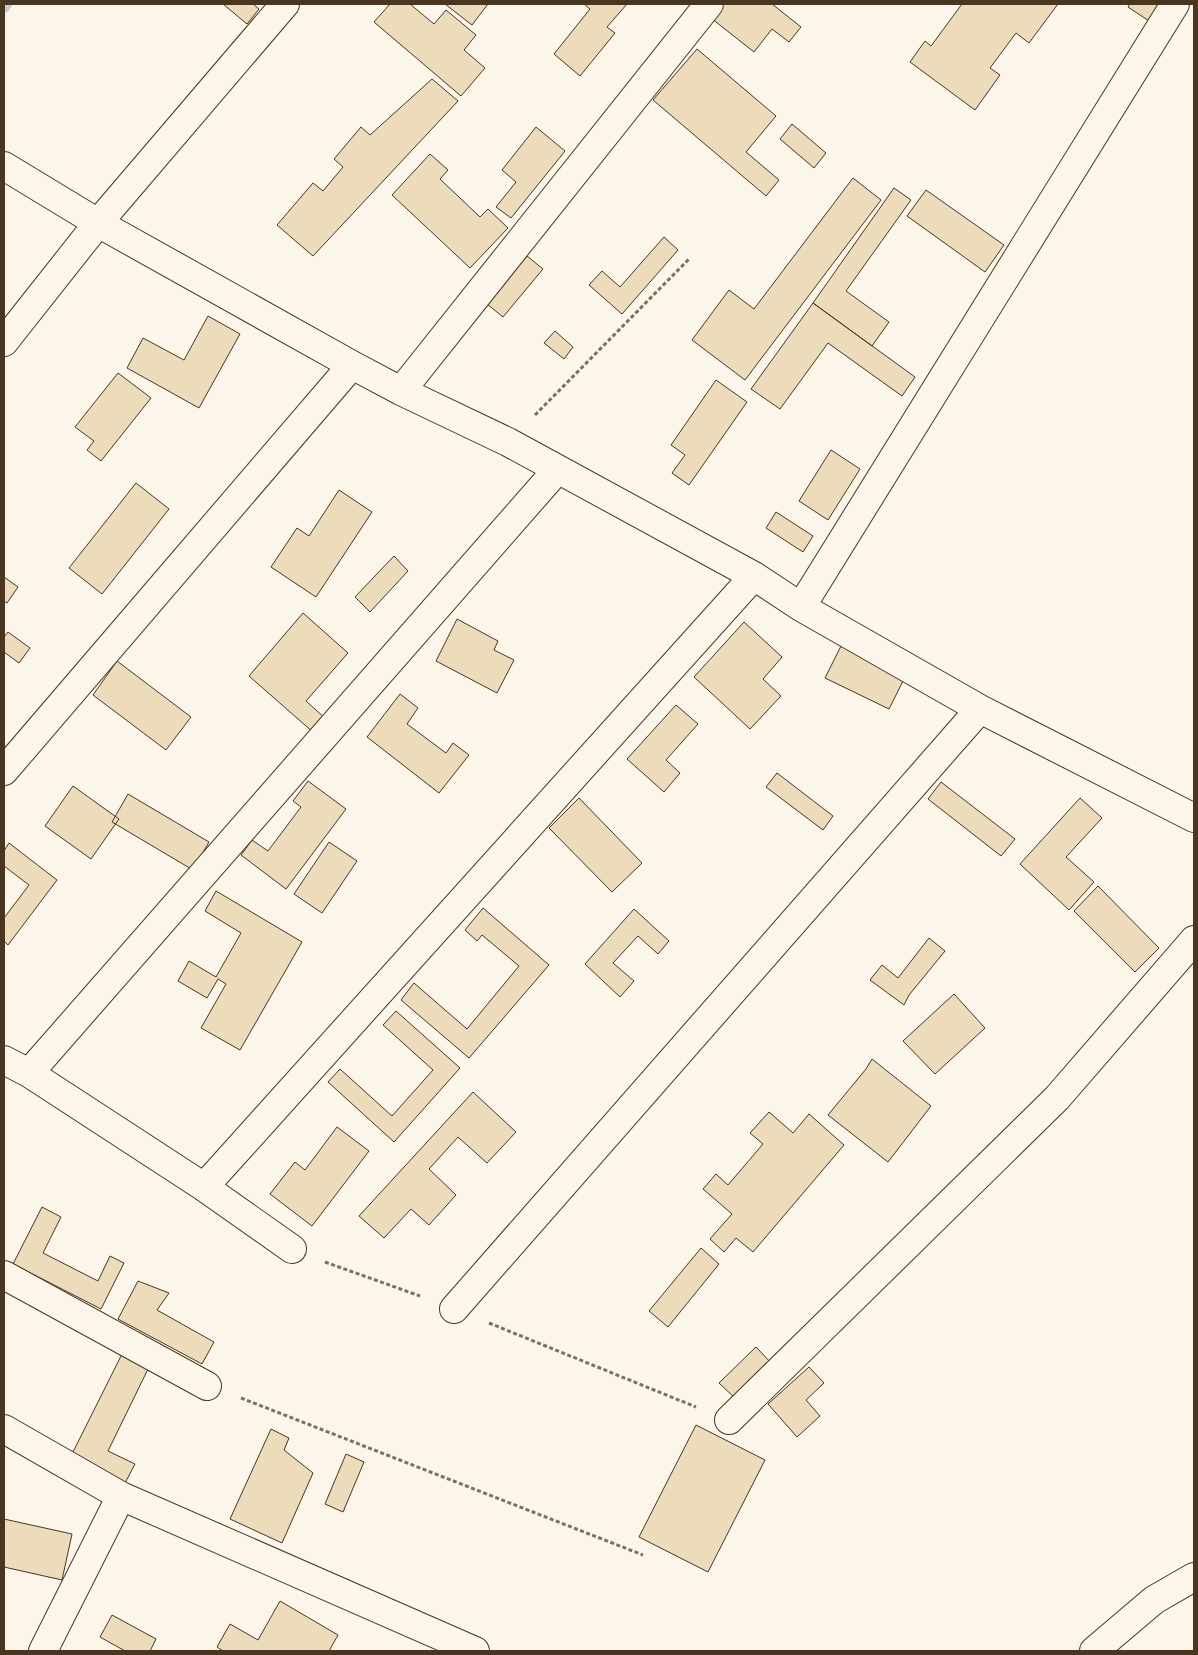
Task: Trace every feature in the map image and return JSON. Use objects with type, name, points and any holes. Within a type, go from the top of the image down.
[{"type":"street","points":[[4,342],[98,223],[285,4]]},
{"type":"street","points":[[400,391],[709,4]]},
{"type":"street","points":[[801,607],[1175,4]]},
{"type":"street","points":[[4,166],[98,223],[352,365],[400,391],[508,442],[556,470],[754,576],[801,607],[980,709],[1194,818]]},
{"type":"street","points":[[4,771],[352,365]]},
{"type":"street","points":[[29,1073],[556,470]]},
{"type":"street","points":[[204,1187],[754,576]]},
{"type":"street","points":[[454,1309],[980,709]]},
{"type":"street","points":[[729,1420],[1058,1098],[1194,940]]},
{"type":"street","points":[[4,1060],[29,1073],[204,1187],[292,1249]]},
{"type":"street","points":[[4,1275],[208,1386]]},
{"type":"street","points":[[4,1429],[121,1496],[475,1651]]},
{"type":"street","points":[[43,1651],[121,1496]]},
{"type":"street","points":[[1094,1651],[1154,1600],[1194,1578]]},
{"type":"path","points":[[508,442],[690,258]]},
{"type":"path","points":[[292,1249],[454,1309],[729,1420]]},
{"type":"path","points":[[208,1386],[644,1555]]},
{"type":"building","points":[[223,4],[253,4],[259,9],[247,24]]},
{"type":"building","points":[[390,4],[410,4],[434,24],[446,10],[476,35],[464,50],[485,68],[461,96],[374,22]]},
{"type":"building","points":[[445,4],[488,4],[472,25]]},
{"type":"building","points":[[584,4],[627,4],[607,27],[615,33],[580,76],[554,54],[590,9]]},
{"type":"building","points":[[722,4],[772,4],[801,27],[789,42],[772,29],[754,52],[711,18]]},
{"type":"building","points":[[962,4],[1058,4],[1029,43],[1016,33],[990,68],[1000,75],[975,110],[910,62],[925,41],[931,46]]},
{"type":"building","points":[[1130,4],[1160,4],[1149,21],[1128,7]]},
{"type":"building","points":[[697,49],[776,116],[746,152],[779,180],[766,196],[653,100]]},
{"type":"building","points":[[432,79],[458,101],[313,256],[277,225],[313,183],[323,191],[343,167],[334,159],[361,127],[370,135]]},
{"type":"building","points":[[792,124],[826,153],[814,168],[780,139]]},
{"type":"building","points":[[536,127],[565,151],[511,218],[496,207],[516,182],[502,170]]},
{"type":"building","points":[[430,154],[448,170],[440,179],[480,217],[488,209],[508,228],[470,268],[392,195]]},
{"type":"building","points":[[853,178],[881,200],[745,380],[692,340],[729,290],[754,309]]},
{"type":"building","points":[[894,188],[911,200],[846,291],[889,322],[872,346],[813,303]]},
{"type":"building","points":[[926,190],[1004,245],[985,272],[907,216]]},
{"type":"building","points":[[664,237],[678,250],[622,314],[589,285],[602,271],[620,287]]},
{"type":"building","points":[[527,256],[543,269],[503,317],[487,304]]},
{"type":"building","points":[[813,303],[915,377],[902,396],[828,343],[780,409],[751,389]]},
{"type":"building","points":[[208,316],[240,334],[199,408],[127,368],[143,338],[184,360]]},
{"type":"building","points":[[555,331],[573,347],[564,359],[544,343]]},
{"type":"building","points":[[118,373],[151,398],[101,461],[87,450],[94,441],[75,427]]},
{"type":"building","points":[[716,380],[747,402],[689,485],[672,473],[685,455],[671,445]]},
{"type":"building","points":[[831,450],[860,469],[828,520],[799,501]]},
{"type":"building","points":[[136,483],[169,509],[102,594],[69,568]]},
{"type":"building","points":[[339,490],[372,512],[316,597],[271,567],[297,528],[309,536]]},
{"type":"building","points":[[776,512],[813,536],[803,552],[766,528]]},
{"type":"building","points":[[394,556],[408,571],[370,612],[355,597]]},
{"type":"building","points":[[4,577],[18,587],[7,603],[4,601]]},
{"type":"building","points":[[303,613],[348,653],[306,701],[326,719],[314,733],[249,676]]},
{"type":"building","points":[[457,619],[498,641],[494,650],[514,660],[497,693],[436,661]]},
{"type":"building","points":[[744,622],[782,657],[763,679],[781,696],[750,729],[694,677]]},
{"type":"building","points":[[8,632],[30,648],[19,663],[4,652],[4,637]]},
{"type":"building","points":[[841,646],[905,677],[889,709],[825,678]]},
{"type":"building","points":[[117,661],[191,717],[166,750],[93,695]]},
{"type":"building","points":[[400,694],[418,708],[407,724],[446,753],[453,743],[469,755],[439,793],[367,737]]},
{"type":"building","points":[[676,705],[698,724],[666,760],[680,773],[664,792],[627,759]]},
{"type":"building","points":[[777,773],[833,816],[823,830],[766,787]]},
{"type":"building","points":[[308,781],[346,809],[286,889],[241,855],[252,840],[268,851],[301,807],[293,801]]},
{"type":"building","points":[[941,782],[1015,839],[1001,856],[928,799]]},
{"type":"building","points":[[73,786],[119,819],[91,859],[45,826]]},
{"type":"building","points":[[128,794],[209,842],[193,870],[112,822]]},
{"type":"building","points":[[579,798],[642,863],[612,892],[549,828]]},
{"type":"building","points":[[1080,798],[1102,818],[1066,857],[1094,882],[1069,910],[1020,864]]},
{"type":"building","points":[[329,842],[357,861],[322,913],[294,894]]},
{"type":"building","points":[[9,843],[57,880],[8,945],[4,941],[4,918],[29,885],[4,866],[4,851]]},
{"type":"building","points":[[1098,886],[1159,948],[1135,972],[1074,911]]},
{"type":"building","points":[[216,891],[302,942],[240,1050],[201,1028],[226,984],[218,979],[207,998],[178,981],[189,961],[216,977],[241,933],[205,911]]},
{"type":"building","points":[[483,908],[549,965],[469,1058],[401,1000],[414,983],[467,1029],[519,966],[482,935],[477,941],[465,930]]},
{"type":"building","points":[[634,909],[669,941],[658,954],[638,936],[613,963],[634,981],[620,997],[585,964]]},
{"type":"building","points":[[929,938],[945,951],[909,995],[904,1005],[870,980],[882,965],[898,978]]},
{"type":"building","points":[[954,994],[985,1028],[935,1074],[903,1041]]},
{"type":"building","points":[[396,1011],[460,1068],[394,1142],[328,1082],[340,1069],[392,1116],[433,1070],[383,1025]]},
{"type":"building","points":[[872,1059],[931,1106],[888,1162],[828,1115]]},
{"type":"building","points":[[473,1092],[516,1132],[487,1163],[458,1137],[429,1169],[456,1195],[429,1225],[411,1209],[384,1238],[359,1216]]},
{"type":"building","points":[[769,1112],[793,1133],[809,1114],[844,1145],[753,1252],[736,1238],[724,1252],[710,1239],[732,1214],[703,1189],[716,1174],[728,1185],[763,1144],[750,1133]]},
{"type":"building","points":[[337,1127],[369,1151],[312,1226],[270,1194],[295,1162],[305,1170]]},
{"type":"building","points":[[42,1207],[61,1217],[43,1253],[98,1281],[110,1256],[124,1263],[101,1309],[13,1264]]},
{"type":"building","points":[[701,1248],[719,1264],[668,1327],[649,1311]]},
{"type":"building","points":[[138,1281],[169,1293],[157,1310],[214,1342],[202,1364],[118,1319]]},
{"type":"building","points":[[756,1347],[773,1365],[738,1401],[719,1383]]},
{"type":"building","points":[[122,1354],[149,1367],[108,1451],[135,1464],[125,1483],[71,1456]]},
{"type":"building","points":[[809,1367],[824,1383],[806,1400],[820,1416],[797,1437],[768,1404]]},
{"type":"building","points":[[696,1425],[765,1460],[708,1572],[639,1537]]},
{"type":"building","points":[[271,1429],[289,1438],[284,1450],[313,1473],[282,1543],[230,1519]]},
{"type":"building","points":[[346,1454],[364,1462],[343,1512],[325,1504]]},
{"type":"building","points":[[4,1519],[72,1534],[62,1580],[4,1567]]},
{"type":"building","points":[[280,1601],[338,1635],[329,1651],[223,1651],[217,1647],[230,1624],[258,1640]]},
{"type":"building","points":[[112,1615],[156,1639],[150,1651],[125,1651],[100,1637]]}]
